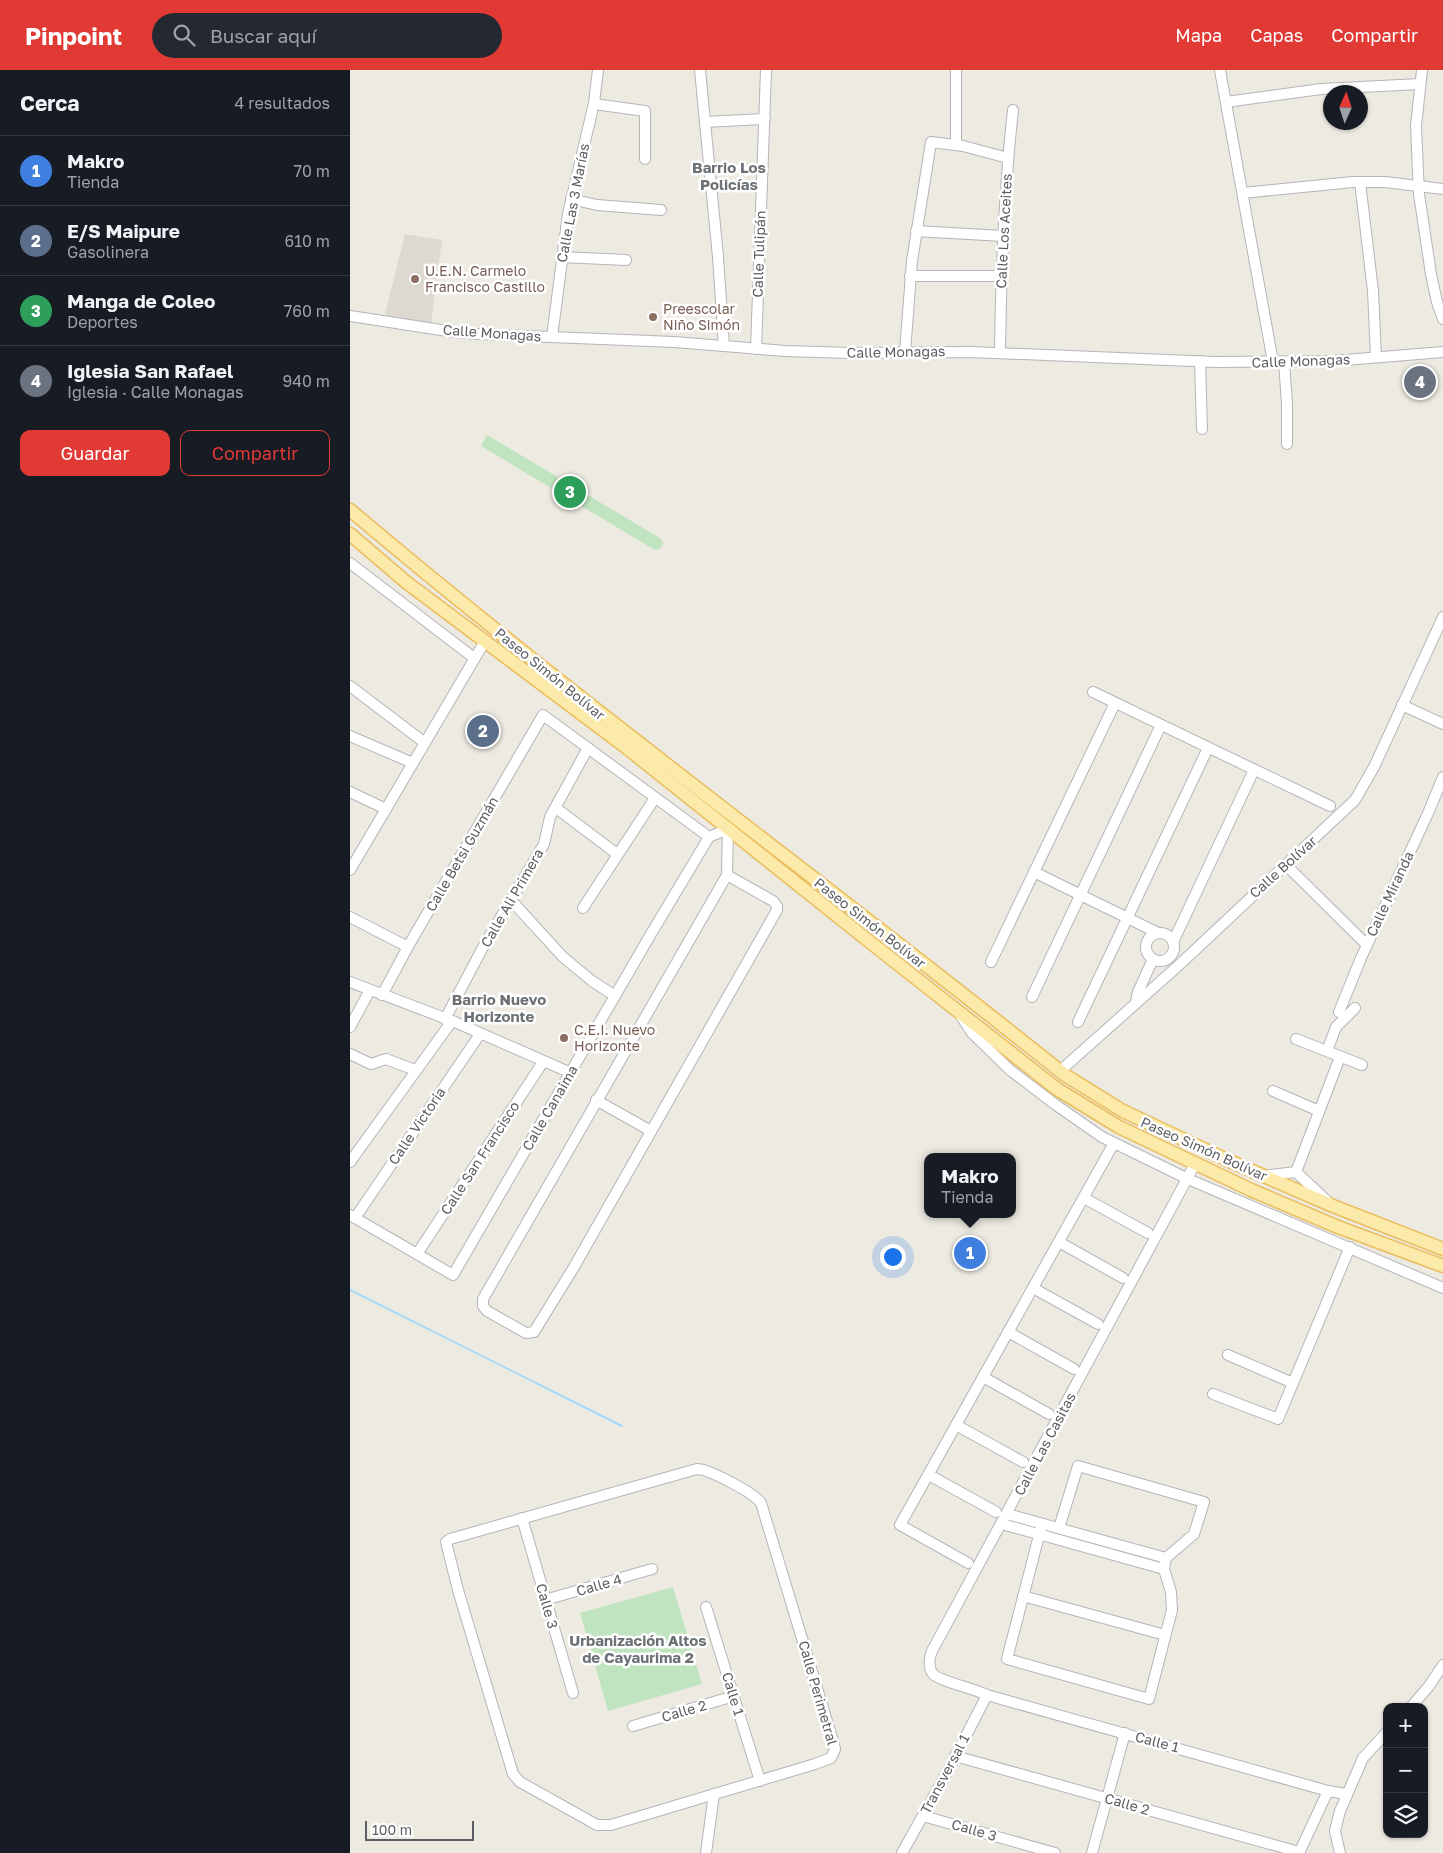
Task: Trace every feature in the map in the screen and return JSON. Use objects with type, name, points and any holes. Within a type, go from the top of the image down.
[{"type":"main road","name":"Paseo Simón Bolívar","points":[[350,510],[959,1013],[1048,1083],[1085,1108],[1119,1127],[1292,1209],[1443,1266]]},
{"type":"main road","name":"Paseo Simón Bolívar","points":[[350,534],[406,582],[1060,1071],[1103,1100],[1130,1115],[1263,1176],[1443,1249]]},
{"type":"main road","points":[[1048,1083],[1060,1071]]},
{"type":"street","name":"Calle Las 3 Marías","points":[[552,337],[561,257],[571,199],[594,104],[598,70]]},
{"type":"street","points":[[700,70],[718,257],[724,346]]},
{"type":"street","name":"Calle Tulipán","points":[[756,349],[766,70]]},
{"type":"street","points":[[956,70],[956,145]]},
{"type":"street","points":[[1220,70],[1273,362]]},
{"type":"street","points":[[1422,70],[1416,132],[1418,186],[1428,255],[1437,302],[1443,319]]},
{"type":"street","points":[[1226,102],[1320,89],[1420,84]]},
{"type":"street","points":[[594,104],[645,111],[645,159]]},
{"type":"street","name":"Calle Los Aceites","points":[[1000,353],[1002,236],[1013,110]]},
{"type":"street","points":[[705,122],[765,119]]},
{"type":"street","points":[[905,352],[910,276],[931,142],[956,145],[1008,158]]},
{"type":"street","points":[[1243,193],[1360,182],[1443,189]]},
{"type":"street","points":[[1360,182],[1373,292],[1376,357]]},
{"type":"street","points":[[571,199],[597,205],[661,210]]},
{"type":"street","points":[[916,232],[1002,236]]},
{"type":"street","points":[[561,257],[626,260]]},
{"type":"street","points":[[910,276],[1001,276]]},
{"type":"street","name":"Calle Monagas","points":[[350,316],[454,332],[851,354],[905,352],[1000,353],[1200,361],[1284,362],[1333,361],[1443,352]]},
{"type":"street","points":[[1200,361],[1202,429]]},
{"type":"street","points":[[1284,362],[1287,404],[1286,444]]},
{"type":"street","points":[[350,563],[474,658]]},
{"type":"street","name":"Calle Bolívar","points":[[1060,1071],[1355,800],[1370,774],[1440,629],[1443,617]]},
{"type":"street","points":[[350,870],[485,641]]},
{"type":"street","points":[[350,686],[425,743]]},
{"type":"street","points":[[1093,692],[1330,806]]},
{"type":"street","points":[[991,962],[1115,703]]},
{"type":"street","points":[[1402,705],[1443,724]]},
{"type":"street","name":"Calle Betsi Guzmán","points":[[382,995],[543,715],[588,748]]},
{"type":"street","points":[[1032,997],[1161,725]]},
{"type":"street","points":[[350,736],[413,763]]},
{"type":"street","points":[[588,748],[709,837],[732,824]]},
{"type":"street","name":"Calle Ali Primera","points":[[350,1162],[449,1020],[482,949],[544,844],[548,822],[588,748]]},
{"type":"street","points":[[1078,1022],[1208,748]]},
{"type":"street","points":[[1158,933],[1152,936],[1146,945],[1147,952],[1153,959],[1162,960],[1168,958],[1174,949],[1173,942],[1254,770]]},
{"type":"street","name":"Calle Miranda","points":[[1339,1012],[1366,945],[1443,777]]},
{"type":"street","points":[[350,792],[386,808]]},
{"type":"street","points":[[583,908],[655,798]]},
{"type":"street","points":[[556,808],[617,854]]},
{"type":"street","points":[[727,874],[773,901],[778,908],[537,1330],[529,1334],[485,1309],[482,1303],[483,1299],[727,874],[732,824]]},
{"type":"street","name":"Calle Canaima","points":[[417,1254],[453,1276],[709,837]]},
{"type":"street","points":[[1286,865],[1366,945]]},
{"type":"street","points":[[1034,872],[1158,933],[1165,934],[1173,942]]},
{"type":"street","points":[[511,900],[563,957],[592,981],[615,996]]},
{"type":"street","points":[[350,918],[408,947]]},
{"type":"street","points":[[1136,1002],[1138,992],[1153,959]]},
{"type":"street","points":[[350,982],[449,1020],[570,1073]]},
{"type":"street","points":[[350,1027],[370,990]]},
{"type":"street","points":[[1327,1051],[1336,1027],[1355,1008]]},
{"type":"street","name":"Paseo Simón Bolívar","points":[[959,1013],[972,1033],[1010,1070],[1102,1137],[1188,1179],[1443,1288]]},
{"type":"street","name":"Calle Victoria","points":[[352,1216],[480,1034]]},
{"type":"street","points":[[1296,1039],[1362,1065]]},
{"type":"street","points":[[350,1054],[372,1064],[386,1059],[415,1070]]},
{"type":"street","points":[[1296,1172],[1340,1057]]},
{"type":"street","name":"Calle San Francisco","points":[[417,1254],[543,1062]]},
{"type":"street","points":[[1273,1091],[1319,1110]]},
{"type":"street","points":[[596,1100],[651,1131]]},
{"type":"street","points":[[968,1563],[900,1525],[1114,1143]]},
{"type":"street","name":"Calle Las Casitas","points":[[987,1694],[937,1677],[932,1672],[930,1659],[932,1651],[1196,1164]]},
{"type":"street","points":[[1263,1176],[1296,1172],[1333,1206]]},
{"type":"street","points":[[1084,1198],[1148,1233]]},
{"type":"street","points":[[352,1216],[417,1254]]},
{"type":"street","points":[[1059,1242],[1123,1278]]},
{"type":"street","points":[[1213,1394],[1278,1419],[1350,1248]]},
{"type":"street","points":[[1033,1288],[1098,1324]]},
{"type":"street","points":[[1008,1332],[1074,1368]]},
{"type":"street","points":[[1228,1355],[1293,1383]]},
{"type":"street","points":[[983,1378],[1049,1414]]},
{"type":"street","points":[[956,1425],[1023,1462]]},
{"type":"street","points":[[1059,1528],[1078,1466],[1204,1502],[1194,1534],[1165,1563]]},
{"type":"street","name":"Calle Perimetral","points":[[697,1469],[707,1471],[759,1501],[780,1564],[835,1749],[832,1757],[828,1760],[760,1781],[611,1825],[602,1826],[520,1782],[514,1776],[446,1544],[450,1539],[697,1469]]},
{"type":"street","points":[[928,1475],[996,1512]]},
{"type":"street","points":[[1007,1514],[1040,1529],[1059,1528],[1165,1563]]},
{"type":"street","name":"Calle 3","points":[[522,1518],[573,1693]]},
{"type":"street","points":[[1002,1524],[1040,1529],[1165,1563]]},
{"type":"street","points":[[1040,1529],[1007,1659],[1149,1699],[1172,1610],[1172,1599],[1165,1563]]},
{"type":"street","name":"Calle 4","points":[[546,1600],[652,1569]]},
{"type":"street","points":[[1023,1596],[1165,1634]]},
{"type":"street","name":"Calle 1","points":[[706,1607],[760,1781]]},
{"type":"street","points":[[1414,1703],[1443,1665]]},
{"type":"street","name":"Calle 1","points":[[987,1694],[1328,1791],[1346,1794]]},
{"type":"street","name":"Transversal 1","points":[[902,1853],[987,1694]]},
{"type":"street","name":"Calle 2","points":[[633,1726],[734,1696]]},
{"type":"street","points":[[1092,1853],[1125,1733]]},
{"type":"street","points":[[1340,1853],[1336,1825],[1346,1794],[1363,1758],[1383,1736]]},
{"type":"street","name":"Calle 2","points":[[955,1756],[1299,1853]]},
{"type":"street","points":[[1299,1853],[1328,1791]]},
{"type":"street","points":[[706,1853],[714,1794]]},
{"type":"street","name":"Calle 3","points":[[922,1816],[1055,1853]]},
{"type":"shaded area","name":"U.E.N. Carmelo Francisco Castillo","points":[[405,234],[442,240],[431,324],[384,318]]},
{"type":"green space","points":[[487,435],[660,538],[663,542],[662,547],[658,550],[653,549],[481,446]]},
{"type":"green space","points":[[673,1587],[702,1684],[608,1711],[580,1613]]},
{"type":"waterway","points":[[350,1290],[622,1426]]},
{"type":"place","name":"U.E.N. Carmelo Francisco Castillo","points":[[415,279]]},
{"type":"place","name":"Preescolar Niño Simón","points":[[653,317]]},
{"type":"place","name":"Iglesia San Rafael","points":[[1420,382]]},
{"type":"place","name":"Manga de Coleo","points":[[570,492]]},
{"type":"place","name":"E/S Maipure","points":[[483,731]]},
{"type":"place","name":"C.E.I. Nuevo Horizonte","points":[[564,1038]]},
{"type":"place","name":"Makro","points":[[970,1253]]},
{"type":"district","name":"Barrio Los Policías","points":[[729,176]]},
{"type":"district","name":"Barrio Nuevo Horizonte","points":[[499,1008]]},
{"type":"district","name":"Urbanización Altos de Cayaurima 2","points":[[638,1650]]}]
